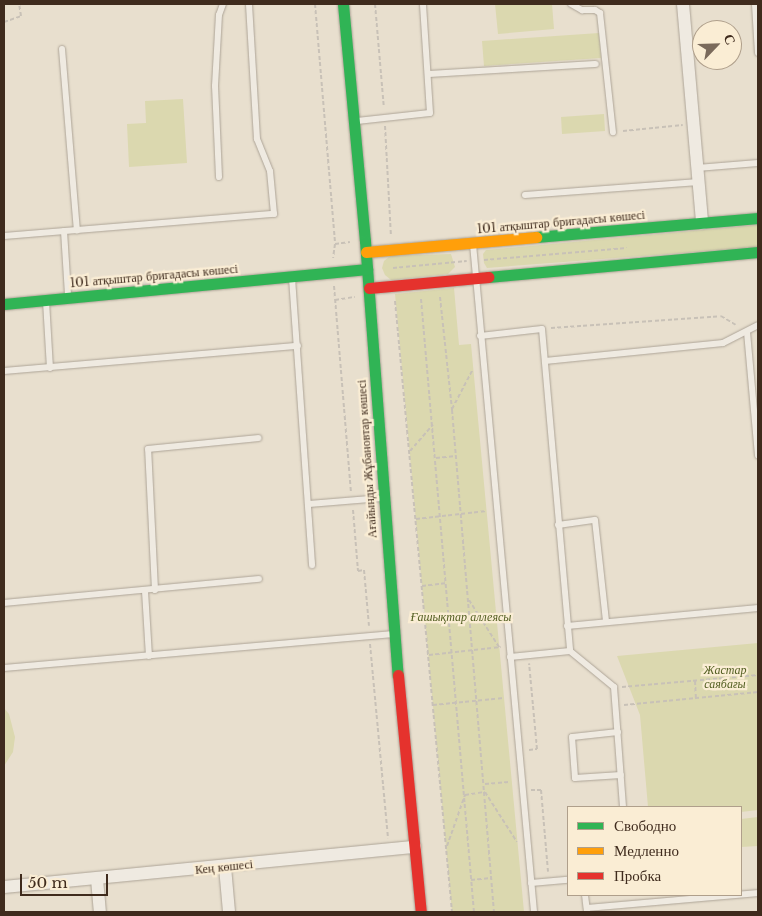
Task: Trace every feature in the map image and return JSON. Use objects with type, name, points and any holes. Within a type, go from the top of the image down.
[{"type":"street","name":"Ағайынды Жұбановтар көшесі","points":[[343,4],[369,288],[394,633],[421,912]]},
{"type":"street","points":[[683,4],[702,223]]},
{"type":"street","name":"101 атқыштар бригадасы көшесі","points":[[366,252],[758,218]]},
{"type":"street","points":[[369,288],[420,287],[494,276],[758,252]]},
{"type":"street","name":"101 атқыштар бригадасы көшесі","points":[[4,304],[367,269]]},
{"type":"street","name":"Кең көшесі","points":[[4,887],[226,867],[415,847]]},
{"type":"street","points":[[226,867],[229,912]]},
{"type":"street","points":[[97,879],[100,912]]},
{"type":"lane","points":[[219,177],[215,86],[218,15],[224,4]]},
{"type":"lane","points":[[4,236],[274,214],[270,171],[257,139],[250,4]]},
{"type":"lane","points":[[354,121],[430,113],[423,4]]},
{"type":"lane","points":[[571,4],[582,10],[595,10],[600,13],[613,132]]},
{"type":"lane","points":[[755,4],[758,53]]},
{"type":"lane","points":[[62,49],[77,230]]},
{"type":"lane","points":[[428,74],[596,64]]},
{"type":"lane","points":[[697,168],[758,163]]},
{"type":"lane","points":[[524,195],[698,182]]},
{"type":"lane","points":[[64,231],[68,297]]},
{"type":"lane","points":[[473,243],[534,912]]},
{"type":"lane","points":[[292,276],[312,565]]},
{"type":"lane","points":[[46,300],[50,368]]},
{"type":"lane","points":[[544,361],[723,343],[758,325]]},
{"type":"lane","points":[[480,336],[542,329],[570,651],[614,688],[623,806]]},
{"type":"lane","points":[[747,332],[755,376],[758,456]]},
{"type":"lane","points":[[4,371],[298,346]]},
{"type":"lane","points":[[155,590],[148,448],[258,438]]},
{"type":"lane","points":[[309,504],[384,498]]},
{"type":"lane","points":[[558,524],[595,520],[606,621]]},
{"type":"lane","points":[[4,603],[259,579]]},
{"type":"lane","points":[[145,591],[149,656]]},
{"type":"lane","points":[[567,626],[758,608]]},
{"type":"lane","points":[[4,668],[394,633]]},
{"type":"lane","points":[[510,657],[570,651]]},
{"type":"lane","points":[[618,732],[572,738],[575,778],[621,775]]},
{"type":"lane","points":[[531,883],[567,880]]},
{"type":"lane","points":[[742,895],[758,894]]},
{"type":"lane","points":[[585,896],[587,910],[607,906],[733,896]]},
{"type":"lane","points":[[607,906],[613,912]]},
{"type":"path","points":[[4,22],[20,16],[20,4]]},
{"type":"path","points":[[315,4],[335,244],[333,262]]},
{"type":"path","points":[[613,132],[693,124]]},
{"type":"path","points":[[335,244],[350,242]]},
{"type":"path","points":[[393,268],[629,248]]},
{"type":"path","points":[[493,259],[494,276]]},
{"type":"path","points":[[392,262],[393,274]]},
{"type":"path","points":[[418,266],[453,652],[474,912]]},
{"type":"path","points":[[334,281],[334,300],[358,571],[364,570],[389,850]]},
{"type":"path","points":[[439,290],[452,410],[494,912]]},
{"type":"path","points":[[394,294],[452,912]]},
{"type":"path","points":[[334,300],[355,297]]},
{"type":"path","points":[[542,329],[721,316],[747,332]]},
{"type":"path","points":[[452,410],[473,369]]},
{"type":"path","points":[[410,451],[433,425]]},
{"type":"path","points":[[436,458],[456,456]]},
{"type":"path","points":[[416,519],[487,511]]},
{"type":"path","points":[[422,586],[447,583]]},
{"type":"path","points":[[429,655],[499,648],[468,598]]},
{"type":"path","points":[[526,751],[537,749],[529,655]]},
{"type":"path","points":[[614,688],[758,675]]},
{"type":"path","points":[[695,681],[696,698]]},
{"type":"path","points":[[616,706],[758,692]]},
{"type":"path","points":[[433,705],[504,698]]},
{"type":"path","points":[[484,784],[510,782]]},
{"type":"path","points":[[528,785],[529,790],[541,790],[549,882]]},
{"type":"path","points":[[465,795],[485,792]]},
{"type":"path","points":[[485,792],[517,842]]},
{"type":"path","points":[[446,848],[465,795]]},
{"type":"path","points":[[471,880],[491,878]]},
{"type":"green space","points":[[495,4],[552,4],[554,29],[498,34]]},
{"type":"green space","points":[[599,33],[601,58],[484,66],[482,41]]},
{"type":"green space","points":[[183,99],[187,163],[129,167],[127,124],[146,123],[145,101]]},
{"type":"green space","points":[[604,114],[605,131],[562,134],[561,117]]},
{"type":"green space","points":[[758,225],[758,247],[487,268],[484,263],[483,254],[486,250]]},
{"type":"green space","points":[[451,254],[455,267],[448,274],[391,280],[385,275],[382,268],[384,261],[390,256]]},
{"type":"green space","name":"Ғашықтар аллеясы","points":[[454,288],[459,345],[471,344],[524,912],[452,912],[395,294]]},
{"type":"green space","name":"Жастар саябағы","points":[[758,643],[758,810],[742,812],[742,806],[648,806],[640,715],[617,656]]},
{"type":"green space","points":[[4,708],[9,714],[15,737],[13,752],[4,766]]},
{"type":"green space","points":[[758,817],[758,846],[742,847],[742,819]]},
{"type":"traffic: fast","points":[[343,4],[365,241],[398,675]]},
{"type":"traffic: fast","points":[[536,237],[758,218]]},
{"type":"traffic: fast","points":[[488,277],[758,252]]},
{"type":"traffic: fast","points":[[4,304],[367,269]]},
{"type":"traffic: slow","points":[[366,252],[536,237]]},
{"type":"traffic: jam","points":[[369,288],[488,277]]},
{"type":"traffic: jam","points":[[398,675],[421,912]]}]
